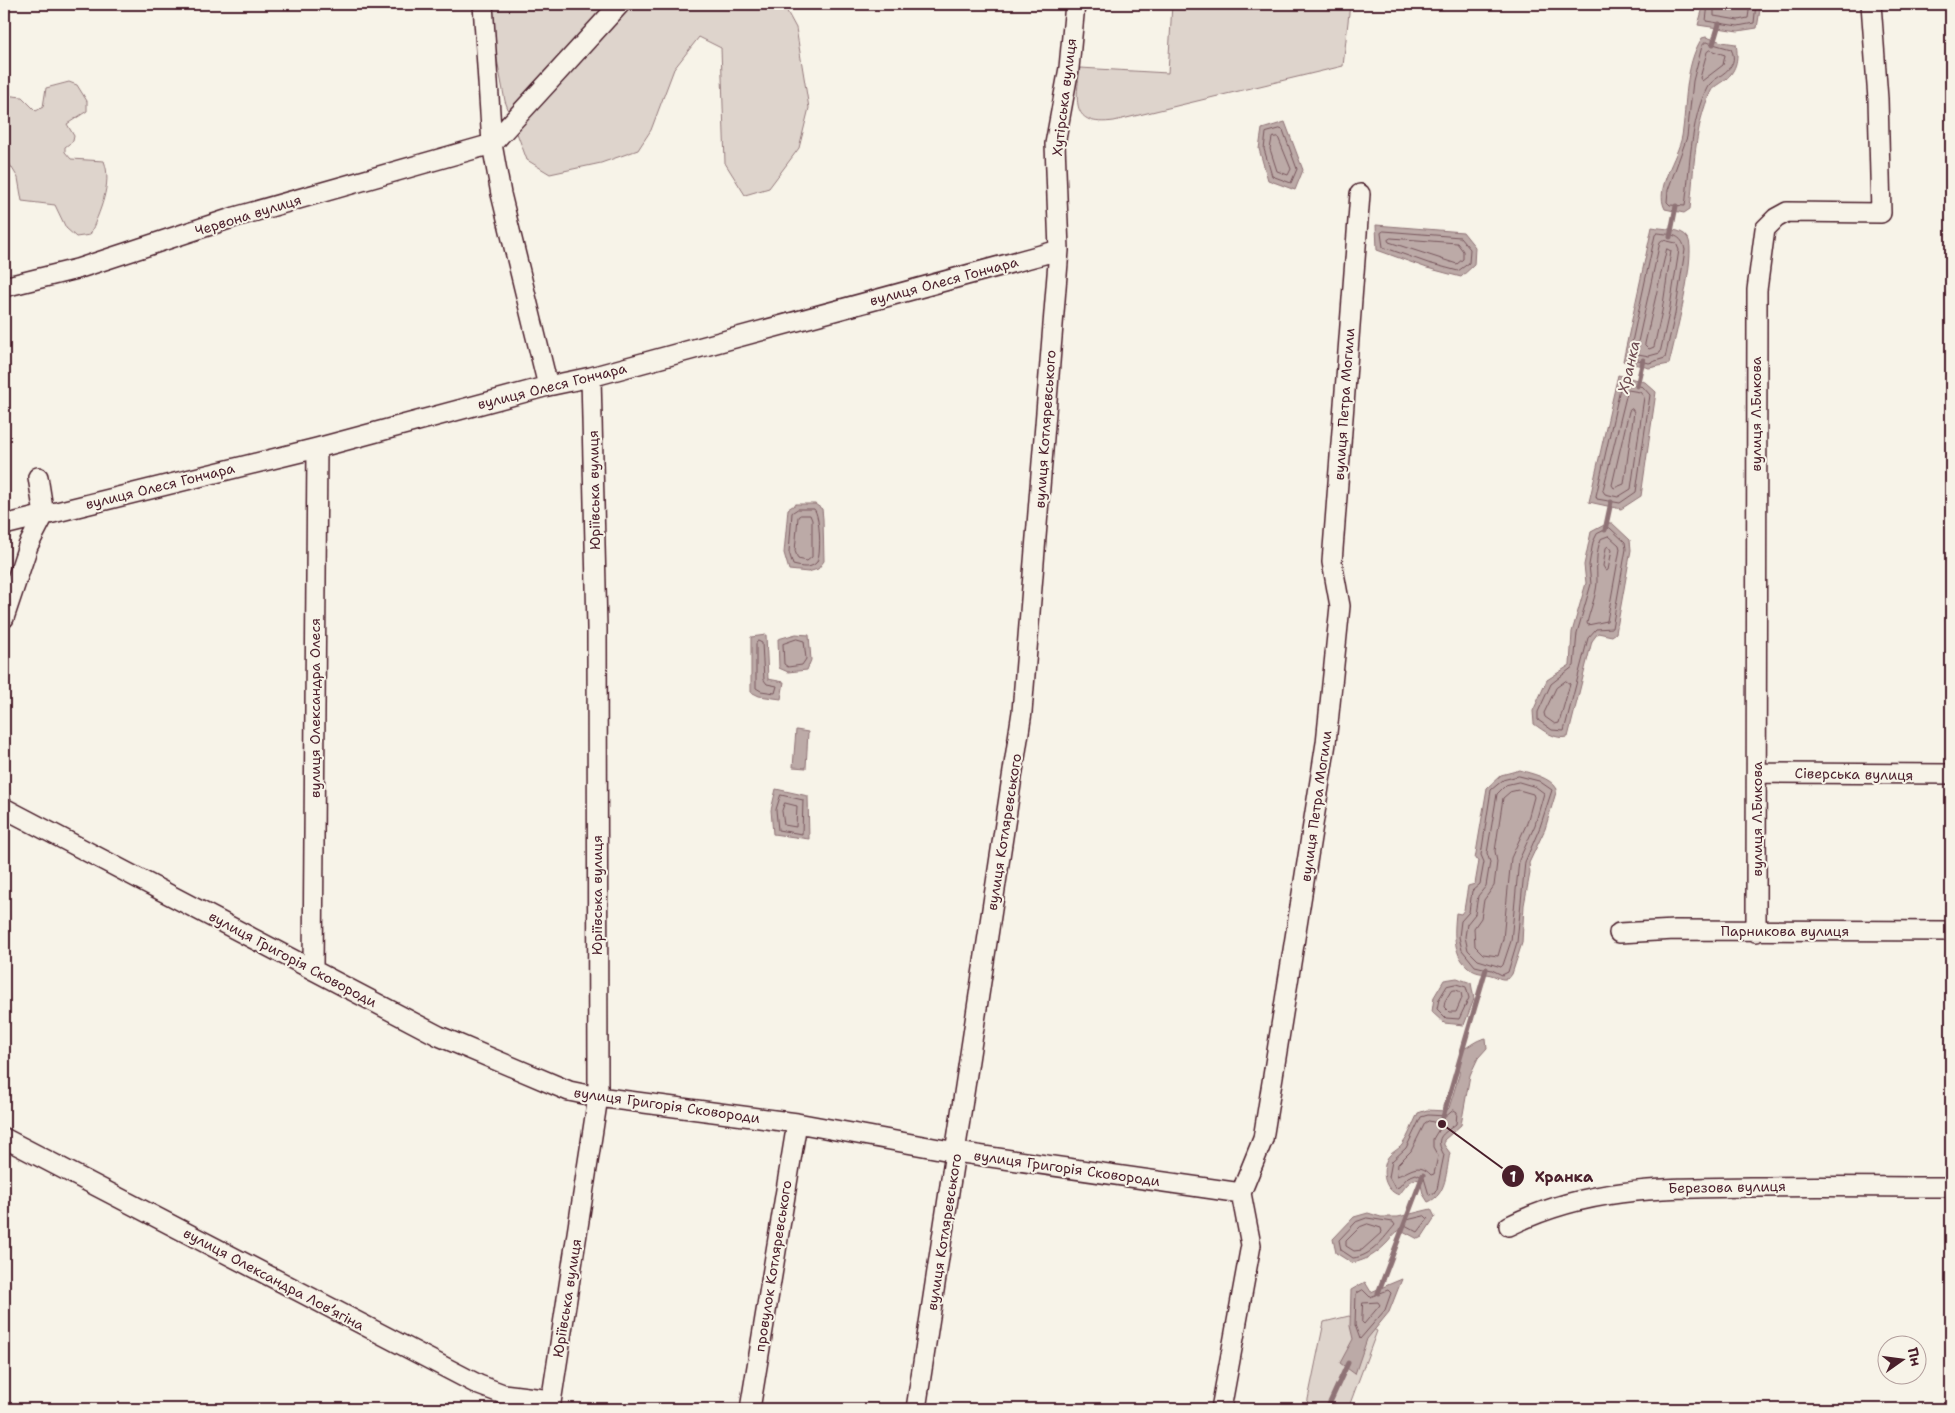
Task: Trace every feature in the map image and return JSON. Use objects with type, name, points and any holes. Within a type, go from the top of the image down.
[{"type":"street","points":[[483,4],[492,144],[501,194],[548,386]]},
{"type":"street","points":[[492,144],[620,4]]},
{"type":"street","name":"Хутірська вулиця","points":[[1059,250],[1055,144],[1069,68],[1075,4]]},
{"type":"street","name":"вулиця Л.Бикова","points":[[1756,932],[1756,308],[1765,228],[1776,218],[1788,212],[1881,213],[1878,99],[1871,4]]},
{"type":"street","name":"Червона вулиця","points":[[4,287],[76,269],[234,218],[492,144]]},
{"type":"street","name":"вулиця Петра Могили","points":[[1242,1193],[1263,1139],[1326,743],[1340,606],[1332,562],[1360,194]]},
{"type":"street","name":"вулиця Олеся Гончара","points":[[10,524],[316,448],[548,386],[591,377],[1059,250]]},
{"type":"street","name":"вулиця Котляревського","points":[[916,1409],[1022,712],[1059,250]]},
{"type":"street","name":"Юріївська вулиця","points":[[551,1405],[598,1097],[597,628],[591,377]]},
{"type":"street","name":"вулиця Олександра Олеся","points":[[313,969],[316,448]]},
{"type":"street","points":[[4,618],[28,546],[44,515],[38,477]]},
{"type":"street","points":[[10,524],[27,530],[28,546]]},
{"type":"street","name":"Сіверська вулиця","points":[[1757,773],[1951,774]]},
{"type":"street","name":"вулиця Григорія Сковороди","points":[[4,808],[439,1036],[569,1091],[598,1097],[797,1123],[956,1152],[1242,1193]]},
{"type":"street","name":"Парникова вулиця","points":[[1619,932],[1675,930],[1756,932],[1951,931]]},
{"type":"street","name":"провулок Котляревського","points":[[750,1409],[797,1123]]},
{"type":"street","name":"вулиця Олександра Ловʼягіна","points":[[4,1138],[479,1386],[503,1394],[551,1405]]},
{"type":"street","name":"Березова вулиця","points":[[1509,1226],[1539,1211],[1596,1195],[1648,1188],[1951,1187]]},
{"type":"street","points":[[1221,1409],[1251,1245],[1242,1193]]},
{"type":"shaded area","points":[[491,4],[734,4],[736,6],[737,4],[783,4],[796,28],[809,108],[799,148],[769,188],[745,195],[725,163],[721,48],[699,37],[674,69],[651,130],[638,150],[601,163],[550,174],[527,160],[505,101],[492,33]]},
{"type":"shaded area","points":[[1172,4],[1350,4],[1343,66],[1114,121],[1100,122],[1090,120],[1083,115],[1077,100],[1080,68],[1168,73]]},
{"type":"shaded area","points":[[69,82],[77,85],[87,101],[87,111],[67,124],[74,136],[73,141],[65,147],[65,152],[71,159],[104,161],[107,179],[104,198],[90,235],[76,237],[66,228],[55,205],[22,201],[18,178],[6,158],[4,95],[22,97],[36,111],[43,107],[46,88]]},
{"type":"shaded area","points":[[1349,1316],[1377,1331],[1348,1409],[1306,1409],[1324,1322]]},
{"type":"water","points":[[1704,4],[1761,4],[1757,28],[1738,31],[1698,25]]},
{"type":"water","points":[[1706,37],[1736,44],[1737,60],[1734,70],[1712,90],[1705,105],[1698,134],[1690,209],[1684,213],[1665,209],[1662,201],[1662,192],[1664,182],[1680,145],[1692,61],[1702,38]]},
{"type":"water","points":[[1285,122],[1303,170],[1295,190],[1268,180],[1259,149],[1262,129]]},
{"type":"water","points":[[1376,225],[1463,232],[1475,247],[1474,265],[1461,277],[1427,268],[1377,250]]},
{"type":"water","points":[[1652,227],[1681,232],[1685,235],[1688,238],[1690,247],[1690,261],[1684,299],[1669,364],[1649,368],[1623,361]]},
{"type":"water","points":[[1618,375],[1645,382],[1656,392],[1641,496],[1621,509],[1589,502]]},
{"type":"water","points":[[796,504],[815,504],[822,509],[824,561],[818,569],[808,572],[789,570],[784,553],[788,509]]},
{"type":"water","points":[[1608,523],[1612,523],[1630,540],[1631,550],[1616,633],[1612,636],[1598,633],[1592,641],[1568,737],[1563,738],[1550,734],[1534,724],[1533,711],[1547,680],[1570,665],[1572,632],[1586,583],[1584,565],[1591,532]]},
{"type":"water","points":[[796,634],[809,635],[811,660],[807,670],[788,672],[779,668],[778,639]]},
{"type":"water","points":[[766,635],[768,679],[784,682],[781,699],[759,696],[751,692],[751,637]]},
{"type":"water","points":[[796,730],[808,732],[806,768],[793,767]]},
{"type":"water","points":[[1520,770],[1545,779],[1557,789],[1545,829],[1529,863],[1530,873],[1524,905],[1522,943],[1512,974],[1509,978],[1504,979],[1477,972],[1465,965],[1456,944],[1455,921],[1456,913],[1461,914],[1464,910],[1468,886],[1475,884],[1479,861],[1475,859],[1487,788],[1501,775]]},
{"type":"water","points":[[776,789],[808,796],[809,839],[773,834],[771,810]]},
{"type":"water","points":[[1457,978],[1471,983],[1474,999],[1464,1025],[1444,1023],[1432,1012],[1434,997],[1444,980]]},
{"type":"water","points":[[1486,1038],[1487,1048],[1478,1058],[1470,1075],[1461,1125],[1444,1140],[1444,1145],[1450,1153],[1445,1182],[1439,1194],[1428,1202],[1423,1194],[1420,1180],[1416,1179],[1408,1184],[1399,1195],[1394,1193],[1385,1180],[1384,1169],[1387,1159],[1400,1147],[1409,1134],[1418,1113],[1427,1110],[1446,1111],[1449,1108],[1459,1075],[1461,1050]]},
{"type":"water","points":[[1431,1209],[1435,1217],[1422,1237],[1418,1239],[1401,1230],[1375,1253],[1352,1263],[1336,1253],[1333,1239],[1354,1217],[1368,1213],[1381,1217],[1398,1217]]},
{"type":"water","points":[[1402,1279],[1389,1312],[1367,1339],[1355,1374],[1340,1363],[1353,1339],[1350,1326],[1351,1290],[1365,1282],[1371,1292]]},
{"type":"waterway","name":"Хранка","points":[[1713,44],[1719,24]]},
{"type":"waterway","name":"Хранка","points":[[1670,237],[1676,206]]},
{"type":"waterway","name":"Хранка","points":[[1637,386],[1643,360]]},
{"type":"waterway","name":"Хранка","points":[[1605,530],[1611,502]]},
{"type":"waterway","name":"Хранка","points":[[1443,1117],[1486,969]]},
{"type":"waterway","name":"Хранка","points":[[1378,1293],[1423,1175]]},
{"type":"waterway","name":"Хранка","points":[[1327,1409],[1348,1363]]},
{"type":"place","name":"Хранка","points":[[1442,1124]]}]
